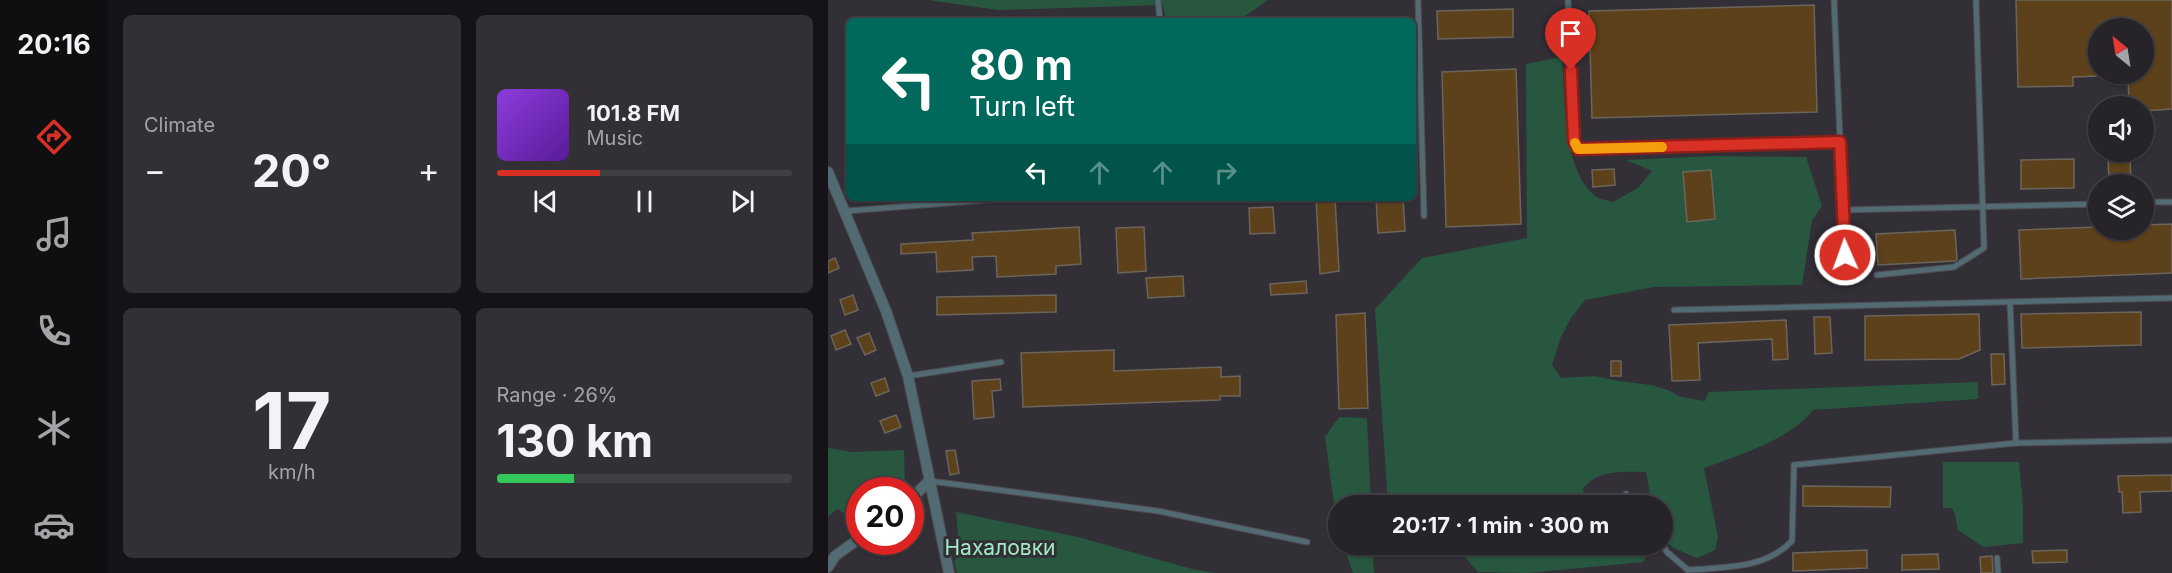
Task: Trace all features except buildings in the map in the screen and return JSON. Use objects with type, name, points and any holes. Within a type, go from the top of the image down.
[{"type":"street","points":[[828,172],[886,311],[908,376],[950,573]]},
{"type":"street","points":[[924,486],[929,481]]},
{"type":"street","points":[[828,567],[835,556],[846,548]]},
{"type":"lane","points":[[1158,0],[1160,18]]},
{"type":"lane","points":[[1418,0],[1424,216]]},
{"type":"lane","points":[[1568,0],[1574,141],[1578,149],[1840,142]]},
{"type":"lane","points":[[1834,0],[1846,278]]},
{"type":"lane","points":[[1876,275],[1954,267],[1984,248],[1976,0]]},
{"type":"lane","points":[[846,211],[973,201]]},
{"type":"lane","points":[[2154,202],[2172,202]]},
{"type":"lane","points":[[1843,210],[2088,204]]},
{"type":"lane","points":[[1674,310],[2172,298]]},
{"type":"lane","points":[[2010,302],[2016,443]]},
{"type":"lane","points":[[908,376],[1001,362]]},
{"type":"lane","points":[[1670,555],[1688,570],[1737,566],[1766,560],[1782,551],[1792,541],[1794,465],[2016,443],[2172,440]]},
{"type":"lane","points":[[929,481],[1158,511],[1306,542]]},
{"type":"lane","points":[[1997,558],[1998,573]]},
{"type":"green space","points":[[928,0],[1268,0],[1242,18],[1165,18],[1163,5],[998,10]]},
{"type":"green space","points":[[1562,57],[1565,111],[1571,150],[1584,184],[1601,199],[1613,202],[1638,188],[1652,171],[1626,160],[1714,156],[1806,157],[1822,206],[1812,220],[1802,285],[1654,287],[1585,300],[1571,318],[1561,337],[1552,365],[1561,378],[1595,376],[1651,385],[1681,397],[1705,401],[1709,392],[1978,382],[1978,399],[1813,410],[1803,421],[1777,438],[1704,468],[1718,537],[1715,550],[1697,558],[1673,547],[1673,495],[1650,495],[1646,472],[1603,475],[1583,489],[1584,495],[1387,495],[1375,309],[1422,258],[1527,238],[1526,64]]},
{"type":"green space","points":[[1339,417],[1367,418],[1371,495],[1333,495],[1325,437]]},
{"type":"green space","points":[[828,448],[852,452],[904,450],[905,477],[846,477],[846,514],[837,509],[828,517]]},
{"type":"green space","points":[[1943,462],[2019,462],[2023,506],[2023,543],[1983,547],[1958,530],[1952,508],[1943,508]]},
{"type":"green space","name":"Нахаловки","points":[[956,512],[1078,537],[1192,569],[1216,573],[957,573],[954,561],[966,547],[958,537]]},
{"type":"green space","points":[[1347,555],[1373,555],[1374,573],[1353,573]]},
{"type":"green space","points":[[1463,555],[1646,555],[1643,562],[1528,573],[1478,572]]},
{"type":"slow traffic","points":[[1575,143],[1578,149],[1662,147]]},
{"type":"route","points":[[1571,70],[1574,141],[1578,149],[1840,142],[1845,255]]}]
